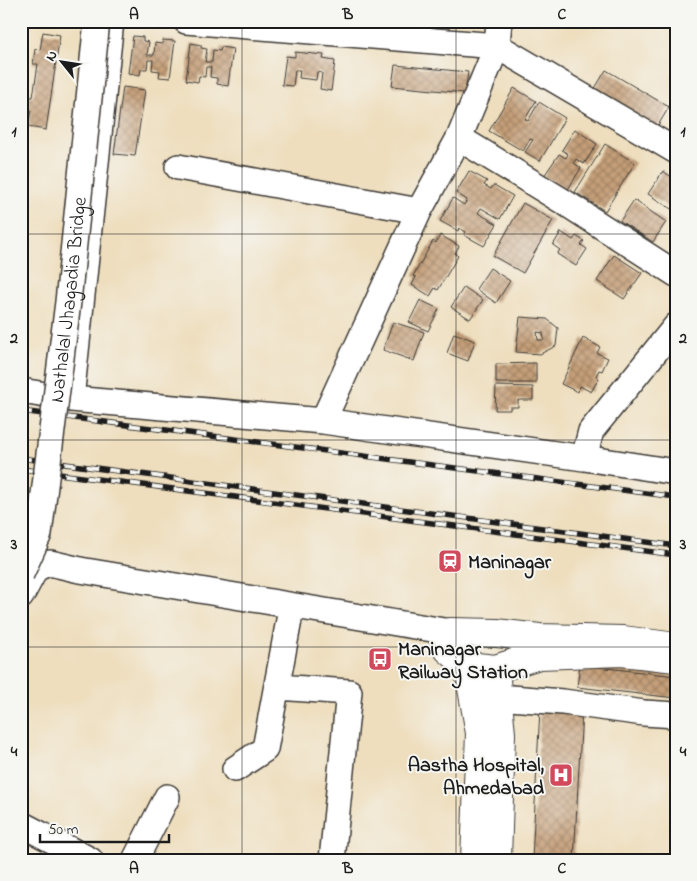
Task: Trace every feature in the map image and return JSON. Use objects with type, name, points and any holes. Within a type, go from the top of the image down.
[{"type":"main road","points":[[455,649],[497,633],[539,646],[676,658]]},
{"type":"main road","points":[[495,669],[539,646],[623,640],[676,647]]},
{"type":"main road","points":[[455,649],[495,669]]},
{"type":"main road","points":[[455,649],[480,733],[475,860]]},
{"type":"main road","points":[[495,669],[502,734],[497,860]]},
{"type":"street","name":"Nathalal Jhagadia Bridge","points":[[21,546],[28,531],[57,300],[86,21]]},
{"type":"street","name":"Nathalal Jhagadia Bridge","points":[[21,596],[26,568],[39,534],[68,302],[97,21]]},
{"type":"street","points":[[70,399],[111,21]]},
{"type":"street","points":[[186,21],[496,46],[676,151]]},
{"type":"street","points":[[324,421],[419,211],[459,138],[496,46],[499,21]]},
{"type":"street","points":[[459,138],[564,202],[676,274]]},
{"type":"street","points":[[178,167],[419,211]]},
{"type":"street","points":[[584,458],[591,431],[676,326]]},
{"type":"street","points":[[21,392],[70,399],[324,421],[676,472]]},
{"type":"street","points":[[26,568],[50,563],[455,649]]},
{"type":"street","points":[[26,568],[44,578],[455,649]]},
{"type":"street","points":[[235,769],[265,749],[289,620]]},
{"type":"street","points":[[276,687],[349,692],[332,860]]},
{"type":"street","points":[[487,860],[491,703],[498,697],[563,702],[644,713],[676,715]]},
{"type":"street","points":[[134,860],[167,797]]},
{"type":"street","points":[[21,824],[90,860]]},
{"type":"building","points":[[43,32],[60,35],[46,130],[28,127],[31,111],[26,110],[29,97],[33,97],[38,64],[33,64],[35,49],[40,50]]},
{"type":"building","points":[[133,36],[143,37],[143,41],[149,42],[147,55],[154,55],[155,43],[162,44],[163,40],[175,41],[170,78],[159,77],[160,71],[152,70],[153,60],[148,60],[147,69],[141,69],[140,75],[128,73]]},
{"type":"building","points":[[191,43],[201,45],[201,48],[207,49],[205,62],[212,62],[213,50],[220,51],[221,47],[233,49],[228,86],[217,84],[217,78],[210,77],[211,67],[206,67],[205,77],[199,76],[198,82],[186,80]]},
{"type":"building","points":[[295,52],[324,55],[323,59],[335,61],[331,91],[320,89],[322,73],[317,72],[316,80],[299,78],[300,70],[295,70],[293,86],[282,85],[286,56],[295,57]]},
{"type":"building","points":[[395,65],[468,72],[465,93],[392,86]]},
{"type":"building","points":[[606,70],[669,107],[657,127],[594,90]]},
{"type":"building","points":[[123,87],[145,90],[135,156],[114,154]]},
{"type":"building","points":[[514,88],[536,101],[525,119],[528,121],[539,102],[565,118],[540,161],[525,152],[533,140],[530,139],[523,151],[489,131]]},
{"type":"building","points":[[575,129],[597,144],[584,164],[576,159],[574,163],[581,168],[567,191],[544,176],[559,154],[566,158],[568,154],[562,150]]},
{"type":"building","points":[[605,144],[635,163],[605,211],[575,192]]},
{"type":"building","points":[[469,171],[487,181],[484,185],[491,189],[494,185],[513,196],[500,219],[481,208],[478,213],[497,224],[484,246],[464,235],[466,232],[459,228],[458,231],[440,221],[453,198],[464,205],[467,200],[456,193]]},
{"type":"building","points":[[663,171],[676,180],[676,212],[648,194]]},
{"type":"building","points":[[634,200],[666,222],[653,242],[620,221]]},
{"type":"building","points":[[523,203],[553,220],[523,273],[493,256]]},
{"type":"building","points":[[561,232],[573,240],[576,236],[584,241],[581,245],[587,249],[576,266],[557,254],[560,250],[553,245]]},
{"type":"building","points":[[440,235],[459,246],[455,254],[458,256],[438,290],[435,288],[430,296],[412,285],[416,277],[413,276],[433,241],[436,243]]},
{"type":"building","points":[[614,255],[642,273],[624,299],[597,281]]},
{"type":"building","points":[[490,268],[510,281],[496,303],[476,289]]},
{"type":"building","points":[[464,287],[483,300],[470,319],[451,307]]},
{"type":"building","points":[[420,300],[439,309],[428,331],[409,322]]},
{"type":"building","points":[[520,317],[547,319],[558,328],[556,346],[540,354],[516,352]],"holes":[[[537,332],[543,333],[544,340],[538,340]]]},
{"type":"building","points":[[393,322],[424,332],[414,361],[383,350]]},
{"type":"building","points":[[454,333],[475,341],[468,361],[447,353]]},
{"type":"building","points":[[583,338],[600,347],[597,353],[608,358],[602,371],[599,370],[596,376],[599,378],[591,392],[580,386],[578,392],[561,384]]},
{"type":"building","points":[[536,363],[536,383],[496,383],[496,364]]},
{"type":"building","points":[[496,386],[533,387],[533,400],[518,400],[518,407],[510,407],[510,410],[495,410]]},
{"type":"building","points":[[580,665],[676,676],[676,698],[577,687]]},
{"type":"building","points":[[540,709],[582,711],[574,860],[532,860]]},
{"type":"railway","points":[[21,411],[676,497]]},
{"type":"railway","points":[[21,458],[676,546]]},
{"type":"railway","points":[[21,469],[676,555]]},
{"type":"place","name":"Maninagar","points":[[450,561]]},
{"type":"place","name":"Maninagar Railway Station","points":[[380,659]]},
{"type":"place","name":"Aastha Hospital, Ahmedabad","points":[[561,775]]}]
